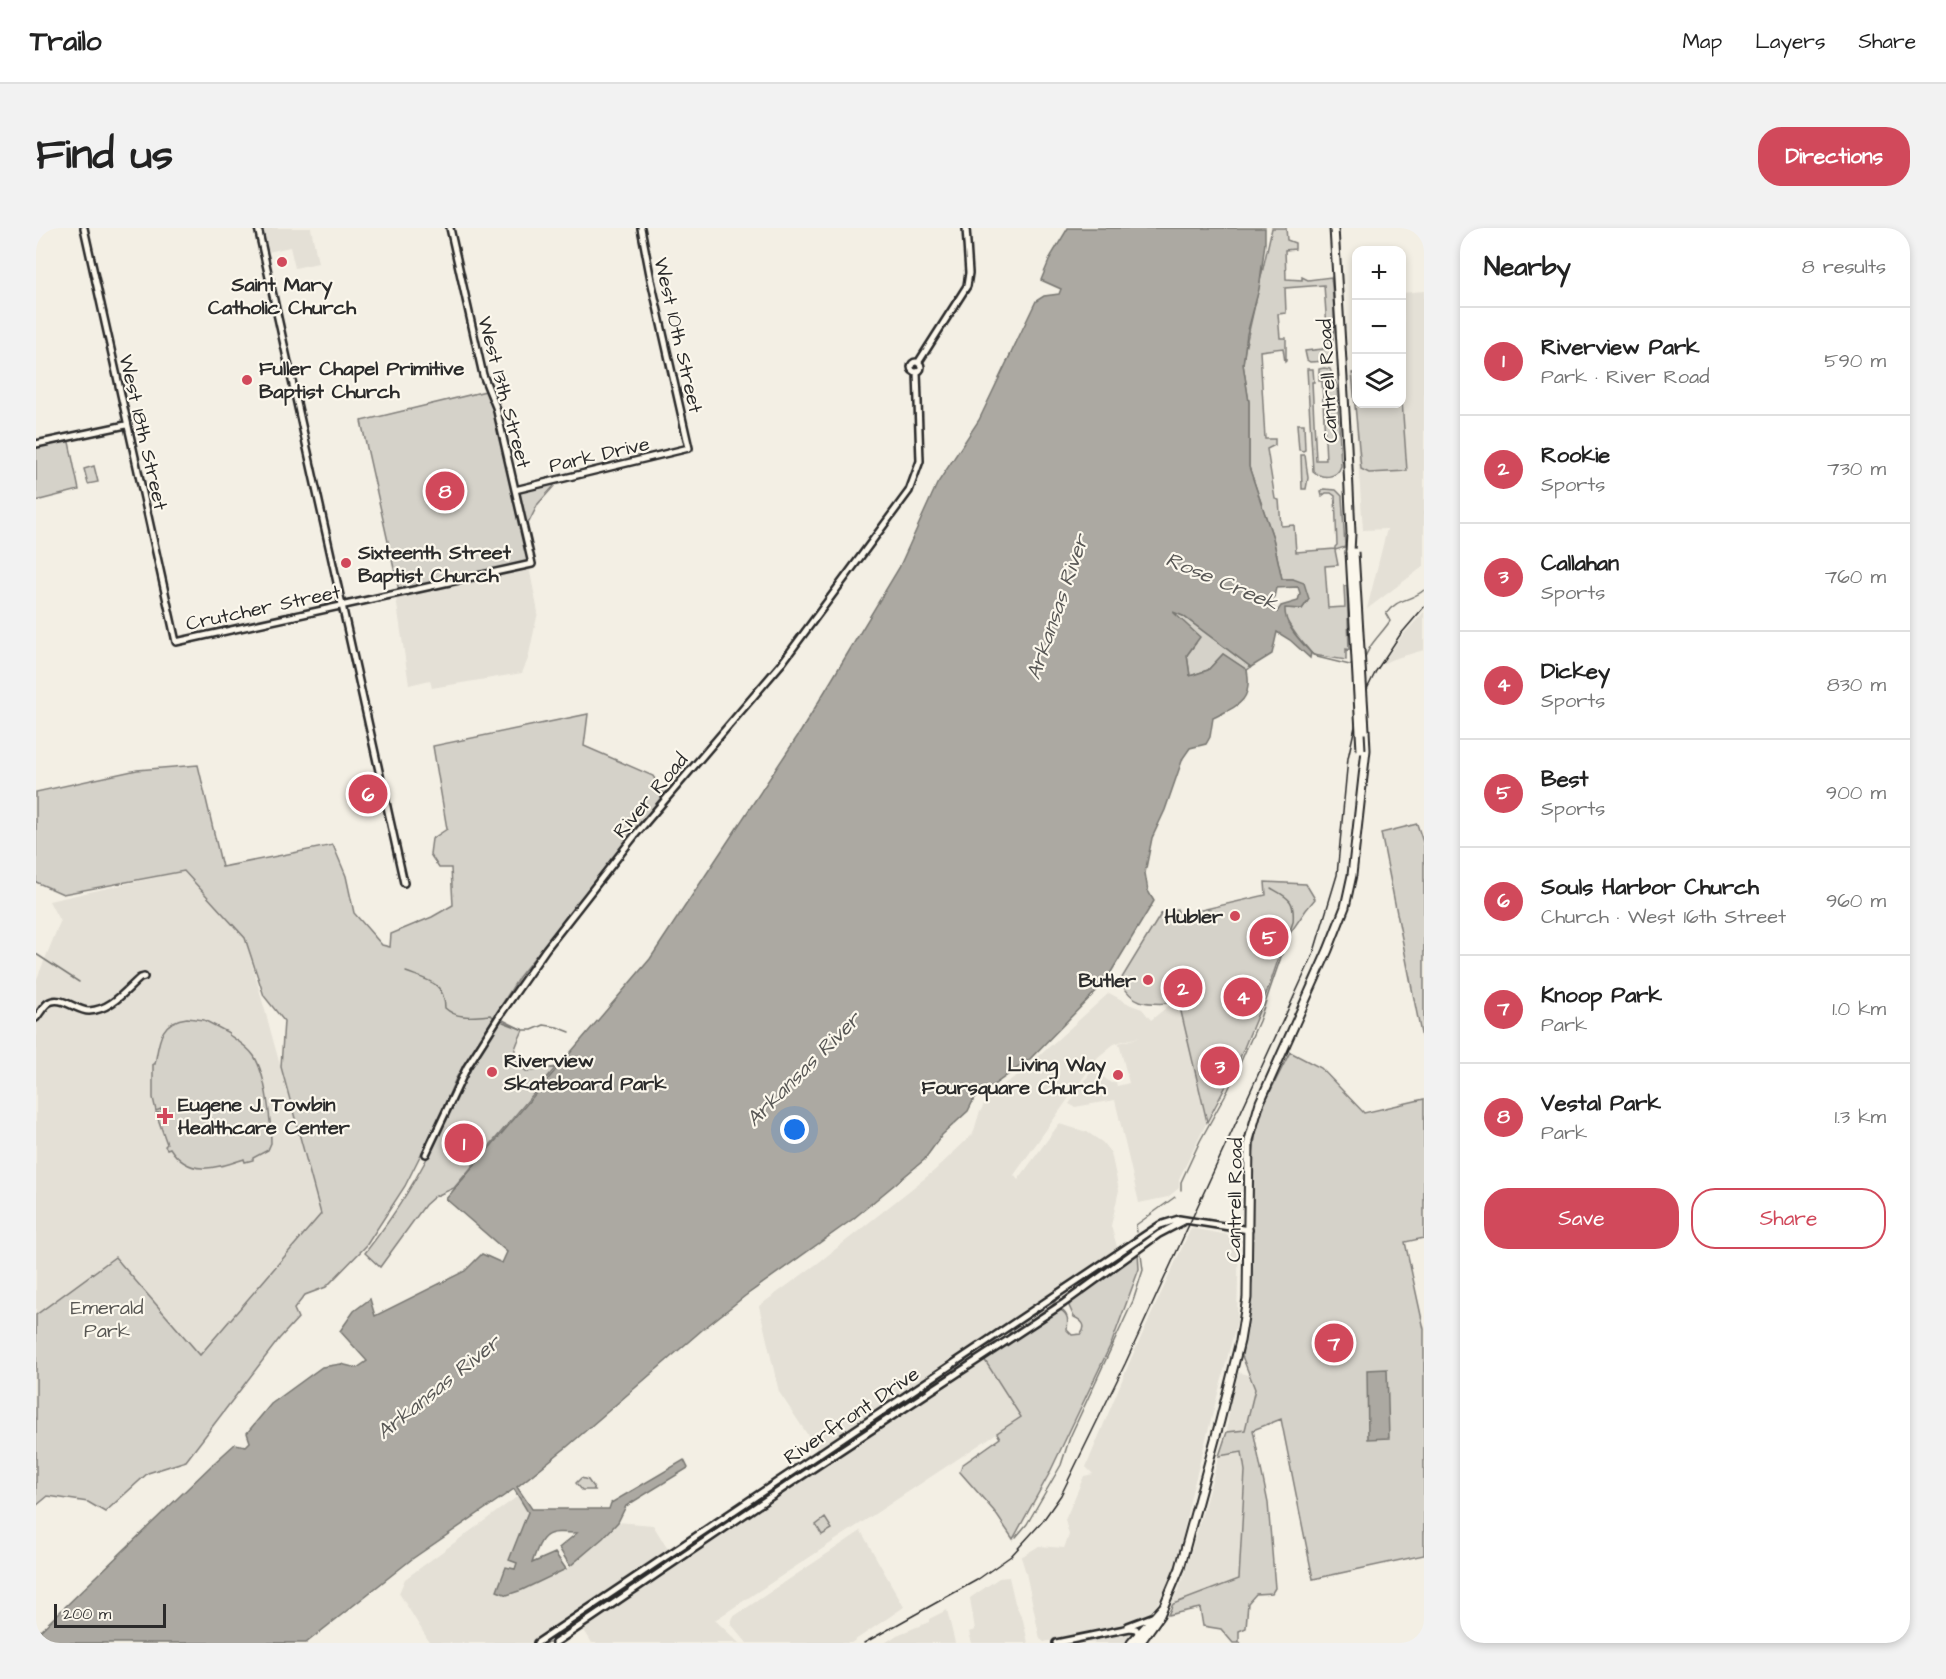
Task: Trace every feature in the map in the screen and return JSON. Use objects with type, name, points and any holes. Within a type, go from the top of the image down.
[{"type":"main road","name":"Cantrell Road","points":[[1140,1643],[1158,1619],[1180,1568],[1240,1341],[1247,1298],[1248,1155],[1251,1133],[1260,1102],[1345,907],[1352,875],[1364,767],[1334,228]]},
{"type":"main road","name":"Cantrell Road","points":[[1131,1643],[1163,1607]]},
{"type":"street","name":"West 18th Street","points":[[84,228],[176,642]]},
{"type":"street","points":[[258,228],[404,884]]},
{"type":"street","name":"West 13th Street","points":[[450,228],[483,375],[496,407],[532,564]]},
{"type":"street","name":"West 10th Street","points":[[641,228],[689,448]]},
{"type":"street","name":"River Road","points":[[426,1154],[467,1066],[529,973],[636,834],[782,663],[906,497],[918,469],[920,451],[917,372],[921,368],[918,363],[967,286],[969,273],[966,228]]},
{"type":"street","points":[[36,444],[126,425]]},
{"type":"street","name":"Park Drive","points":[[515,490],[689,448]]},
{"type":"street","name":"Crutcher Street","points":[[176,642],[532,564]]},
{"type":"street","points":[[36,1018],[52,1001],[61,1001],[87,1011],[104,1006],[114,1002],[144,977]]},
{"type":"street","name":"Riverfront Drive","points":[[537,1643],[1154,1229],[1179,1219],[1248,1230]]},
{"type":"street","name":"Riverfront Drive","points":[[555,1643],[1064,1303],[1159,1234],[1184,1221]]},
{"type":"street","points":[[1121,1629],[1152,1617]]},
{"type":"street","points":[[1056,1643],[1132,1627],[1139,1634]]},
{"type":"shaded area","points":[[263,228],[311,228],[318,263],[295,268],[290,247],[268,252]]},
{"type":"shaded area","points":[[1424,291],[1424,566],[1367,609],[1387,529],[1363,530],[1354,408],[1406,408],[1406,293]]},
{"type":"shaded area","points":[[529,567],[538,612],[528,659],[522,673],[432,688],[430,680],[409,685],[396,598]]},
{"type":"shaded area","points":[[1424,612],[1424,650],[1382,664],[1401,637]]},
{"type":"shaded area","name":"Eugene J. Towbin Healthcare Center","points":[[184,871],[245,938],[321,1214],[200,1355],[115,1257],[36,1315],[36,981],[60,922],[49,901]]},
{"type":"shaded area","points":[[1109,993],[1142,1009],[1151,1020],[1172,1003],[1179,1002],[1207,1122],[1179,1179],[1179,1188],[1168,1197],[1139,1203],[1115,1100],[1075,1107],[1069,1104],[1093,1069],[1111,1083],[1116,1082],[1117,1086],[1129,1083],[1119,1043],[1141,1037],[1123,1041],[1114,1044],[1098,1057],[1014,1175],[1018,1180],[1059,1124],[1087,1132],[1102,1142],[1111,1153],[1119,1190],[1111,1226],[1118,1250],[976,1347],[1021,1417],[715,1620],[739,1643],[592,1643],[582,1627],[558,1643],[430,1643],[399,1593],[405,1579],[518,1496],[528,1512],[509,1559],[517,1563],[515,1570],[522,1590],[566,1569],[603,1538],[618,1522],[653,1525],[677,1564],[811,1474],[802,1460],[817,1449],[779,1392],[759,1306],[818,1263],[934,1171],[973,1134],[979,1114],[990,1093],[1018,1075]]},
{"type":"shaded area","points":[[1191,1228],[1239,1237],[1237,1321],[1191,1496],[1178,1560],[1170,1581],[1152,1613],[1132,1622],[1135,1636],[1128,1643],[1068,1643],[1067,1637],[1044,1642],[1040,1639],[1021,1557],[1039,1546],[1064,1548],[1069,1535],[1065,1520],[1084,1476],[1093,1474],[1086,1467],[1130,1361]]},
{"type":"shaded area","points":[[1238,1372],[1248,1375],[1255,1389],[1245,1430],[1227,1432],[1229,1409]]},
{"type":"shaded area","points":[[1242,1452],[1245,1471],[1239,1579],[1173,1604],[1183,1579],[1219,1456]]},
{"type":"shaded area","points":[[861,1531],[904,1607],[851,1643],[747,1643],[731,1624],[733,1617]]},
{"type":"shaded area","points":[[1009,1577],[1028,1643],[972,1643],[969,1632],[975,1630],[970,1598],[999,1578]]},
{"type":"shaded area","points":[[947,1610],[955,1643],[885,1643],[897,1635],[929,1622],[929,1619]]},
{"type":"green space","points":[[1272,228],[1286,228],[1287,240],[1295,243],[1295,249],[1285,250],[1286,279],[1302,280],[1302,277],[1308,280],[1331,277],[1334,330],[1327,361],[1310,362],[1307,360],[1305,351],[1323,349],[1325,342],[1328,342],[1324,285],[1285,288],[1286,313],[1278,314],[1280,338],[1286,338],[1286,361],[1283,348],[1260,351],[1265,439],[1275,439],[1275,445],[1267,449],[1275,499],[1279,500],[1281,526],[1294,525],[1296,552],[1335,549],[1337,545],[1335,496],[1326,493],[1322,496],[1321,492],[1324,489],[1336,490],[1342,496],[1345,547],[1335,550],[1338,565],[1325,566],[1328,608],[1345,607],[1344,586],[1347,586],[1349,650],[1346,649],[1346,660],[1313,655],[1284,617],[1284,608],[1302,609],[1309,599],[1293,579],[1282,579],[1273,538],[1249,467],[1249,402],[1243,364]]},
{"type":"green space","points":[[1307,369],[1313,369],[1316,460],[1326,460],[1322,381],[1319,381],[1319,369],[1330,369],[1337,386],[1341,466],[1336,473],[1329,476],[1313,471]]},
{"type":"green space","points":[[486,391],[494,410],[530,561],[399,591],[361,421]]},
{"type":"green space","points":[[1355,408],[1402,408],[1407,471],[1369,473],[1361,469]]},
{"type":"green space","points":[[1297,424],[1304,424],[1305,450],[1303,451],[1299,450]]},
{"type":"green space","points":[[67,441],[79,490],[36,501],[36,447]]},
{"type":"green space","points":[[1301,455],[1305,455],[1308,478],[1306,489],[1302,489]]},
{"type":"green space","points":[[94,466],[98,482],[88,484],[84,469]]},
{"type":"green space","points":[[553,483],[554,486],[538,504],[529,522],[525,522],[518,494]]},
{"type":"green space","points":[[1171,610],[1183,616],[1251,667],[1247,670],[1223,654],[1208,670],[1190,676],[1187,655],[1196,643]]},
{"type":"green space","name":"Emerald Park","points":[[588,714],[584,746],[653,776],[664,794],[519,977],[456,1078],[405,1186],[366,1246],[326,1287],[305,1295],[294,1309],[298,1318],[279,1339],[186,1461],[148,1473],[105,1512],[88,1502],[48,1496],[36,1506],[36,1315],[115,1257],[200,1355],[321,1214],[281,1067],[284,1021],[264,996],[245,938],[184,871],[63,894],[36,882],[36,792],[137,770],[198,765],[222,867],[333,845],[346,876],[354,913],[382,945],[390,947],[391,934],[432,917],[453,905],[451,868],[439,868],[430,854],[432,839],[447,829],[433,746]]},
{"type":"green space","points":[[1417,824],[1424,845],[1424,1049],[1381,833]]},
{"type":"green space","points":[[1265,882],[1306,884],[1315,899],[1284,942],[1270,984],[1237,1065],[1207,1122],[1179,1003],[1152,1003],[1138,1000],[1126,990],[1120,981],[1161,914],[1177,909],[1180,915],[1266,895]]},
{"type":"green space","points":[[187,1018],[204,1020],[229,1033],[249,1050],[258,1064],[267,1098],[271,1143],[268,1150],[253,1160],[245,1162],[244,1159],[213,1167],[194,1167],[186,1164],[165,1146],[167,1144],[156,1113],[168,1109],[166,1107],[156,1111],[153,1098],[153,1064],[155,1064],[162,1034],[166,1028],[171,1023]]},
{"type":"green space","points":[[501,1019],[523,1030],[514,1053],[521,1067],[527,1072],[556,1067],[454,1188],[434,1197],[425,1205],[380,1267],[365,1253],[415,1179],[474,1060]]},
{"type":"green space","points":[[1290,1052],[1321,1068],[1364,1113],[1424,1099],[1424,1238],[1405,1242],[1424,1329],[1424,1555],[1313,1579],[1281,1419],[1253,1430],[1268,1503],[1275,1588],[1272,1593],[1256,1594],[1248,1603],[1246,1628],[1239,1631],[1239,1642],[1241,1643],[1233,1643],[1221,1629],[1203,1626],[1200,1608],[1168,1615],[1173,1604],[1239,1579],[1245,1471],[1242,1452],[1219,1456],[1227,1432],[1245,1430],[1255,1389],[1242,1356],[1252,1281],[1253,1154],[1264,1104]]},
{"type":"green space","points":[[1138,1252],[1139,1269],[1112,1342],[1049,1474],[1013,1539],[994,1511],[960,1472],[962,1465],[1000,1438],[997,1433],[1021,1417],[984,1359],[1057,1310],[1061,1310],[1067,1316],[1067,1330],[1072,1335],[1081,1334],[1084,1326],[1074,1317],[1069,1306],[1072,1300]]},
{"type":"green space","points":[[1117,1257],[1119,1259],[1087,1286],[1067,1296],[1097,1271]]},
{"type":"green space","points":[[1056,1300],[1035,1320],[1009,1334],[1011,1329]]},
{"type":"green space","points":[[997,1340],[959,1371],[913,1401],[909,1401],[952,1368]]},
{"type":"green space","points":[[898,1406],[870,1429],[804,1472],[806,1468],[842,1441]]},
{"type":"green space","points":[[792,1477],[791,1480],[739,1516],[735,1516],[734,1514]]},
{"type":"green space","points":[[581,1478],[588,1480],[595,1490],[582,1490],[576,1483]]},
{"type":"green space","points":[[825,1518],[832,1529],[822,1535],[816,1525]]},
{"type":"green space","points":[[722,1521],[726,1522],[722,1527],[676,1557],[679,1552]]},
{"type":"green space","points":[[662,1562],[665,1563],[632,1589],[614,1601],[601,1605]]},
{"type":"green space","points":[[586,1612],[590,1614],[556,1640],[543,1643]]},
{"type":"water","name":"Arkansas River","points":[[1068,228],[1265,228],[1259,289],[1247,334],[1243,364],[1249,402],[1249,467],[1273,538],[1282,579],[1293,579],[1304,583],[1309,599],[1302,609],[1285,608],[1285,615],[1290,627],[1311,653],[1310,658],[1277,632],[1272,654],[1251,667],[1183,616],[1173,612],[1200,637],[1187,655],[1190,676],[1208,670],[1223,654],[1247,670],[1248,689],[1241,702],[1213,718],[1210,737],[1206,744],[1190,748],[1183,758],[1165,810],[1152,838],[1145,873],[1148,891],[1154,901],[1105,982],[1030,1059],[974,1099],[968,1111],[942,1135],[924,1160],[853,1219],[745,1296],[702,1330],[517,1487],[532,1509],[609,1509],[611,1503],[684,1460],[688,1468],[626,1506],[618,1522],[570,1566],[559,1548],[577,1533],[552,1533],[543,1539],[532,1563],[555,1553],[566,1569],[507,1595],[497,1591],[506,1567],[515,1569],[517,1563],[509,1560],[528,1512],[514,1489],[412,1559],[306,1643],[36,1643],[36,1635],[214,1463],[235,1444],[246,1446],[250,1442],[247,1433],[271,1404],[322,1367],[341,1364],[357,1368],[367,1361],[340,1331],[354,1311],[370,1299],[375,1316],[465,1271],[482,1254],[502,1263],[507,1252],[446,1199],[650,959],[801,731],[899,568],[937,484],[979,420],[1036,301],[1044,296],[1059,294],[1061,289],[1041,280],[1051,256]],"holes":[[[1298,587],[1300,593],[1298,601],[1281,606],[1277,612],[1272,606],[1276,588]]]},
{"type":"water","points":[[1387,1369],[1389,1438],[1368,1439],[1367,1370]]},
{"type":"waterway","name":"Rose Creek","points":[[1364,662],[1371,645],[1390,621],[1386,614],[1395,605],[1424,590]]},
{"type":"waterway","name":"Rose Creek","points":[[1311,653],[1317,657],[1354,666]]},
{"type":"waterway","points":[[1181,1190],[1181,1182],[1228,1090],[1259,1021],[1293,922],[1290,900],[1271,888]]},
{"type":"waterway","points":[[36,954],[79,982]]},
{"type":"waterway","points":[[406,972],[428,980],[438,987],[442,993],[445,1008],[450,1012],[461,1016],[491,1015],[493,1017]]},
{"type":"waterway","points":[[503,1022],[524,1030],[532,1030],[544,1025],[570,1032]]},
{"type":"waterway","points":[[1137,1232],[1136,1225],[1175,1197]]},
{"type":"waterway","points":[[1016,1537],[1027,1524],[1061,1465],[1070,1437],[1133,1301],[1143,1270],[1141,1255]]},
{"type":"railway","points":[[864,1643],[977,1580],[1011,1556],[1042,1522],[1061,1495],[1125,1364],[1313,955],[1337,875],[1348,758],[1356,722],[1376,671],[1400,635],[1424,607]]},
{"type":"place","name":"Saint Mary Catholic Church","points":[[282,262]]},
{"type":"place","name":"Fuller Chapel Primitive Baptist Church","points":[[247,380]]},
{"type":"place","name":"Vestal Park","points":[[445,491]]},
{"type":"place","name":"Sixteenth Street Baptist Church","points":[[346,563]]},
{"type":"place","name":"Souls Harbor Church","points":[[368,794]]},
{"type":"place","name":"Hubler","points":[[1235,916]]},
{"type":"place","name":"Best","points":[[1269,937]]},
{"type":"place","name":"Butler","points":[[1148,980]]},
{"type":"place","name":"Rookie","points":[[1183,988]]},
{"type":"place","name":"Dickey","points":[[1243,997]]},
{"type":"place","name":"Callahan","points":[[1220,1066]]},
{"type":"place","name":"Riverview Skateboard Park","points":[[492,1072]]},
{"type":"place","name":"Living Way Foursquare Church","points":[[1118,1075]]},
{"type":"place","name":"Eugene J. Towbin Healthcare Center","points":[[165,1116]]},
{"type":"place","name":"Riverview Park","points":[[464,1143]]},
{"type":"place","name":"Knoop Park","points":[[1334,1343]]}]
